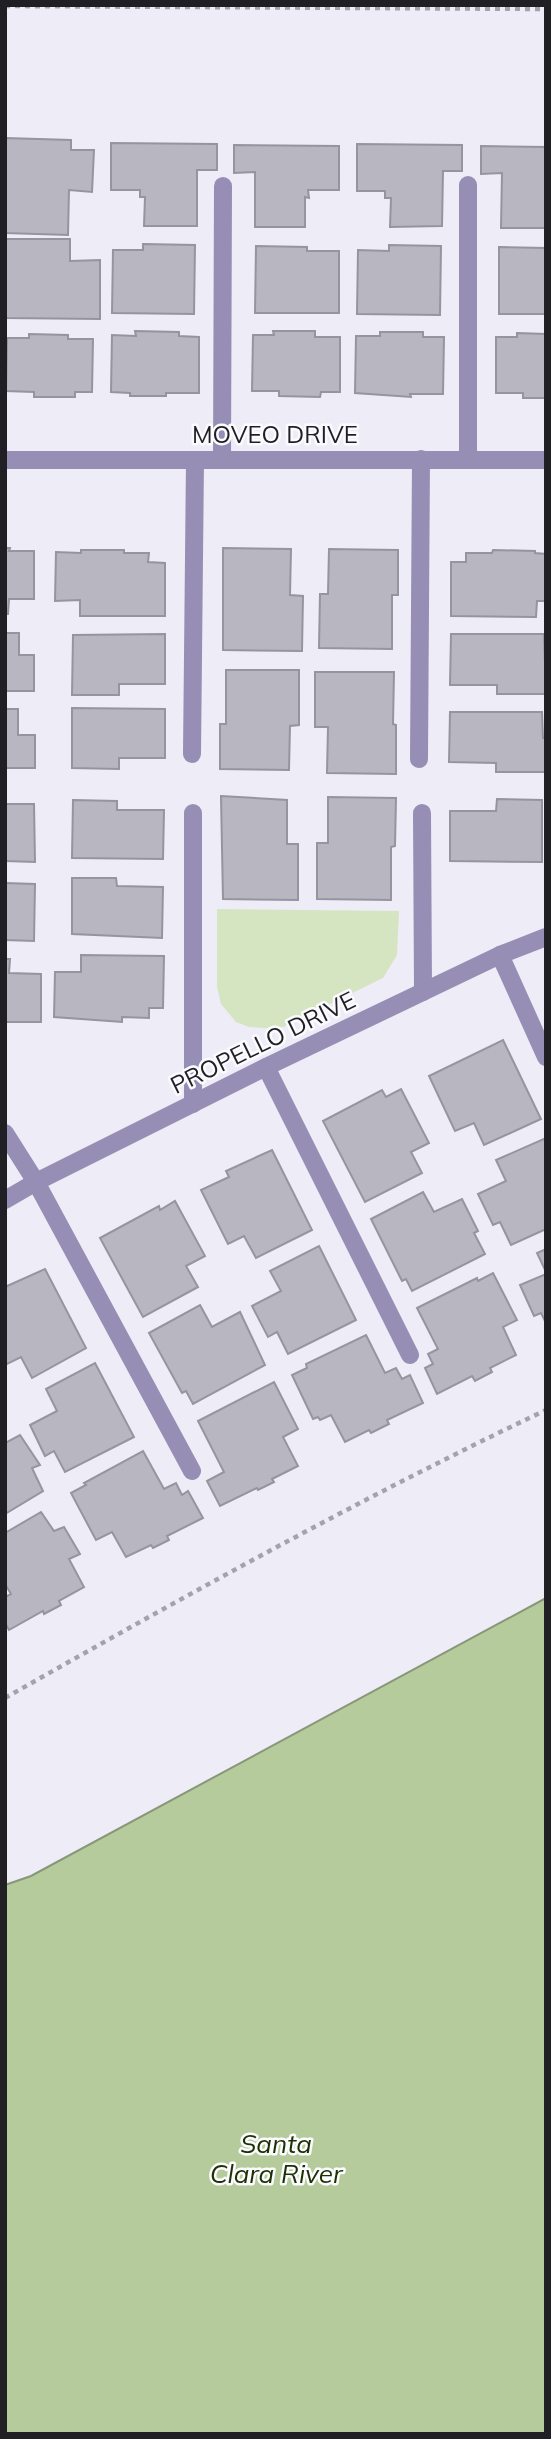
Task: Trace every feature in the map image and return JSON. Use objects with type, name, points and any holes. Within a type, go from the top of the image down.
[{"type":"street","points":[[222,460],[223,186]]},
{"type":"street","points":[[468,186],[468,460]]},
{"type":"street","points":[[419,759],[421,459]]},
{"type":"street","name":"MOVEO DRIVE","points":[[5,460],[546,460]]},
{"type":"street","points":[[192,754],[195,460]]},
{"type":"street","points":[[193,813],[193,1104]]},
{"type":"street","points":[[422,813],[423,992]]},
{"type":"street","name":"PROPELLO DRIVE","points":[[5,1200],[266,1067],[500,956],[546,937]]},
{"type":"street","points":[[500,956],[546,1057]]},
{"type":"street","points":[[266,1067],[410,1356]]},
{"type":"street","points":[[5,1133],[36,1182],[192,1471]]},
{"type":"path","points":[[5,6],[546,9]]},
{"type":"path","points":[[5,1698],[248,1561],[454,1454],[546,1410]]},
{"type":"shaded area","points":[[217,909],[399,911],[397,955],[383,978],[281,1028],[249,1027],[236,1022],[221,1004],[217,987]]},
{"type":"water","name":"Santa Clara River","points":[[546,1598],[546,2434],[5,2434],[5,1885],[31,1876]]},
{"type":"building","points":[[5,138],[71,140],[71,150],[94,150],[92,192],[69,190],[68,235],[5,233]]},
{"type":"building","points":[[111,143],[217,144],[217,170],[197,170],[197,226],[144,226],[145,197],[140,197],[140,190],[111,190]]},
{"type":"building","points":[[357,144],[462,145],[462,171],[443,171],[442,226],[390,227],[391,198],[385,198],[385,191],[357,191]]},
{"type":"building","points":[[234,145],[339,146],[339,190],[308,190],[309,198],[305,197],[305,227],[255,227],[255,172],[234,173]]},
{"type":"building","points":[[481,146],[546,147],[546,228],[501,228],[502,173],[481,174]]},
{"type":"building","points":[[5,239],[70,239],[70,261],[100,260],[100,319],[5,318]]},
{"type":"building","points":[[143,244],[195,245],[194,314],[112,313],[113,250],[143,250]]},
{"type":"building","points":[[389,245],[441,246],[440,315],[357,314],[358,250],[389,251]]},
{"type":"building","points":[[256,246],[339,251],[339,313],[255,313]]},
{"type":"building","points":[[499,247],[546,248],[546,314],[499,314]]},
{"type":"building","points":[[135,331],[179,332],[179,336],[199,337],[199,393],[130,396],[130,393],[111,392],[112,335],[136,336]]},
{"type":"building","points":[[273,331],[315,331],[315,337],[340,337],[340,392],[321,392],[320,397],[279,396],[279,391],[252,391],[253,335],[274,335]]},
{"type":"building","points":[[380,332],[423,332],[423,337],[444,337],[443,394],[410,394],[411,397],[355,393],[356,336],[380,336]]},
{"type":"building","points":[[517,333],[546,334],[546,398],[523,398],[523,393],[496,393],[496,337],[517,337]]},
{"type":"building","points":[[29,334],[93,339],[92,392],[75,392],[75,397],[34,397],[34,392],[6,391],[7,338],[29,338]]},
{"type":"building","points":[[5,548],[10,548],[9,551],[34,551],[34,599],[9,599],[8,614],[5,614]]},
{"type":"building","points":[[223,548],[291,549],[290,595],[303,596],[302,651],[223,650]]},
{"type":"building","points":[[329,549],[398,550],[398,595],[392,595],[392,649],[319,648],[320,594],[328,594]]},
{"type":"building","points":[[81,550],[149,553],[148,562],[165,563],[165,616],[80,616],[80,600],[55,601],[56,552],[81,553]]},
{"type":"building","points":[[493,550],[535,551],[546,554],[546,601],[537,601],[536,617],[451,616],[451,562],[466,562],[466,553],[492,553]]},
{"type":"building","points":[[5,633],[19,633],[19,655],[34,655],[34,691],[5,691]]},
{"type":"building","points":[[165,634],[165,684],[119,684],[119,695],[72,695],[73,635]]},
{"type":"building","points":[[451,634],[544,634],[546,694],[497,694],[497,685],[450,685]]},
{"type":"building","points":[[226,670],[299,670],[299,725],[290,726],[289,770],[220,769],[220,724],[226,724]]},
{"type":"building","points":[[315,672],[394,672],[396,774],[327,773],[328,727],[315,727]]},
{"type":"building","points":[[72,708],[165,709],[165,758],[119,758],[119,769],[72,768]]},
{"type":"building","points":[[5,709],[18,709],[18,735],[35,735],[35,768],[5,768]]},
{"type":"building","points":[[450,712],[542,712],[543,738],[546,738],[546,772],[496,772],[496,763],[449,762]]},
{"type":"building","points":[[221,796],[287,800],[287,844],[298,844],[298,900],[223,899]]},
{"type":"building","points":[[328,797],[396,798],[395,846],[391,847],[391,900],[317,899],[317,843],[328,843]]},
{"type":"building","points":[[497,799],[542,800],[542,862],[450,861],[450,811],[496,811]]},
{"type":"building","points":[[73,800],[117,801],[117,810],[164,810],[163,859],[72,858]]},
{"type":"building","points":[[5,804],[34,804],[35,862],[5,861]]},
{"type":"building","points":[[72,878],[116,878],[117,886],[163,887],[162,938],[72,934]]},
{"type":"building","points":[[5,883],[35,884],[34,941],[5,940]]},
{"type":"building","points":[[81,955],[164,956],[163,1008],[149,1008],[149,1018],[122,1017],[122,1022],[54,1017],[55,972],[81,972]]},
{"type":"building","points":[[5,959],[10,959],[9,973],[41,974],[41,1022],[5,1022]]},
{"type":"building","points":[[503,1040],[541,1119],[484,1145],[474,1123],[455,1131],[429,1076]]},
{"type":"building","points":[[401,1089],[429,1143],[411,1152],[422,1173],[365,1202],[323,1121],[382,1090],[386,1097]]},
{"type":"building","points":[[546,1138],[546,1229],[511,1245],[500,1222],[493,1225],[478,1194],[506,1181],[496,1160]]},
{"type":"building","points":[[272,1150],[312,1230],[256,1258],[244,1236],[228,1244],[201,1190],[229,1177],[226,1171]]},
{"type":"building","points":[[423,1192],[434,1212],[462,1199],[478,1231],[474,1233],[485,1254],[412,1291],[406,1279],[402,1281],[371,1219]]},
{"type":"building","points":[[175,1201],[205,1256],[186,1266],[198,1287],[143,1317],[100,1238],[159,1206],[160,1210]]},
{"type":"building","points":[[319,1246],[356,1320],[288,1354],[277,1332],[268,1337],[252,1306],[281,1291],[270,1271]]},
{"type":"building","points":[[546,1249],[546,1272],[537,1253]]},
{"type":"building","points":[[45,1269],[86,1348],[32,1378],[21,1357],[5,1365],[5,1287]]},
{"type":"building","points":[[493,1273],[517,1320],[503,1327],[516,1355],[490,1368],[492,1372],[475,1381],[472,1376],[437,1394],[425,1368],[433,1364],[428,1354],[438,1349],[417,1308],[477,1278],[478,1281]]},
{"type":"building","points":[[546,1274],[546,1323],[541,1313],[534,1316],[520,1285]]},
{"type":"building","points":[[200,1305],[212,1327],[240,1312],[265,1365],[193,1404],[186,1391],[182,1393],[149,1333]]},
{"type":"building","points":[[366,1335],[385,1373],[396,1368],[402,1379],[410,1375],[423,1403],[387,1420],[389,1424],[371,1433],[369,1430],[345,1442],[331,1415],[320,1420],[318,1417],[313,1419],[292,1375],[307,1368],[306,1364]]},
{"type":"building","points":[[95,1363],[134,1437],[65,1472],[54,1451],[45,1456],[30,1425],[57,1411],[46,1389]]},
{"type":"building","points":[[274,1382],[298,1429],[283,1437],[298,1466],[272,1479],[274,1482],[220,1506],[207,1481],[224,1472],[198,1421]]},
{"type":"building","points":[[20,1435],[40,1465],[32,1468],[43,1491],[5,1514],[5,1443]]},
{"type":"building","points":[[143,1451],[164,1489],[176,1483],[182,1495],[188,1491],[203,1518],[167,1536],[169,1540],[126,1557],[112,1532],[96,1540],[71,1493]]},
{"type":"building","points":[[41,1512],[54,1531],[64,1527],[80,1554],[69,1559],[84,1587],[59,1601],[61,1605],[44,1614],[43,1611],[9,1630],[5,1623],[5,1597],[11,1594],[5,1584],[5,1533]]}]
